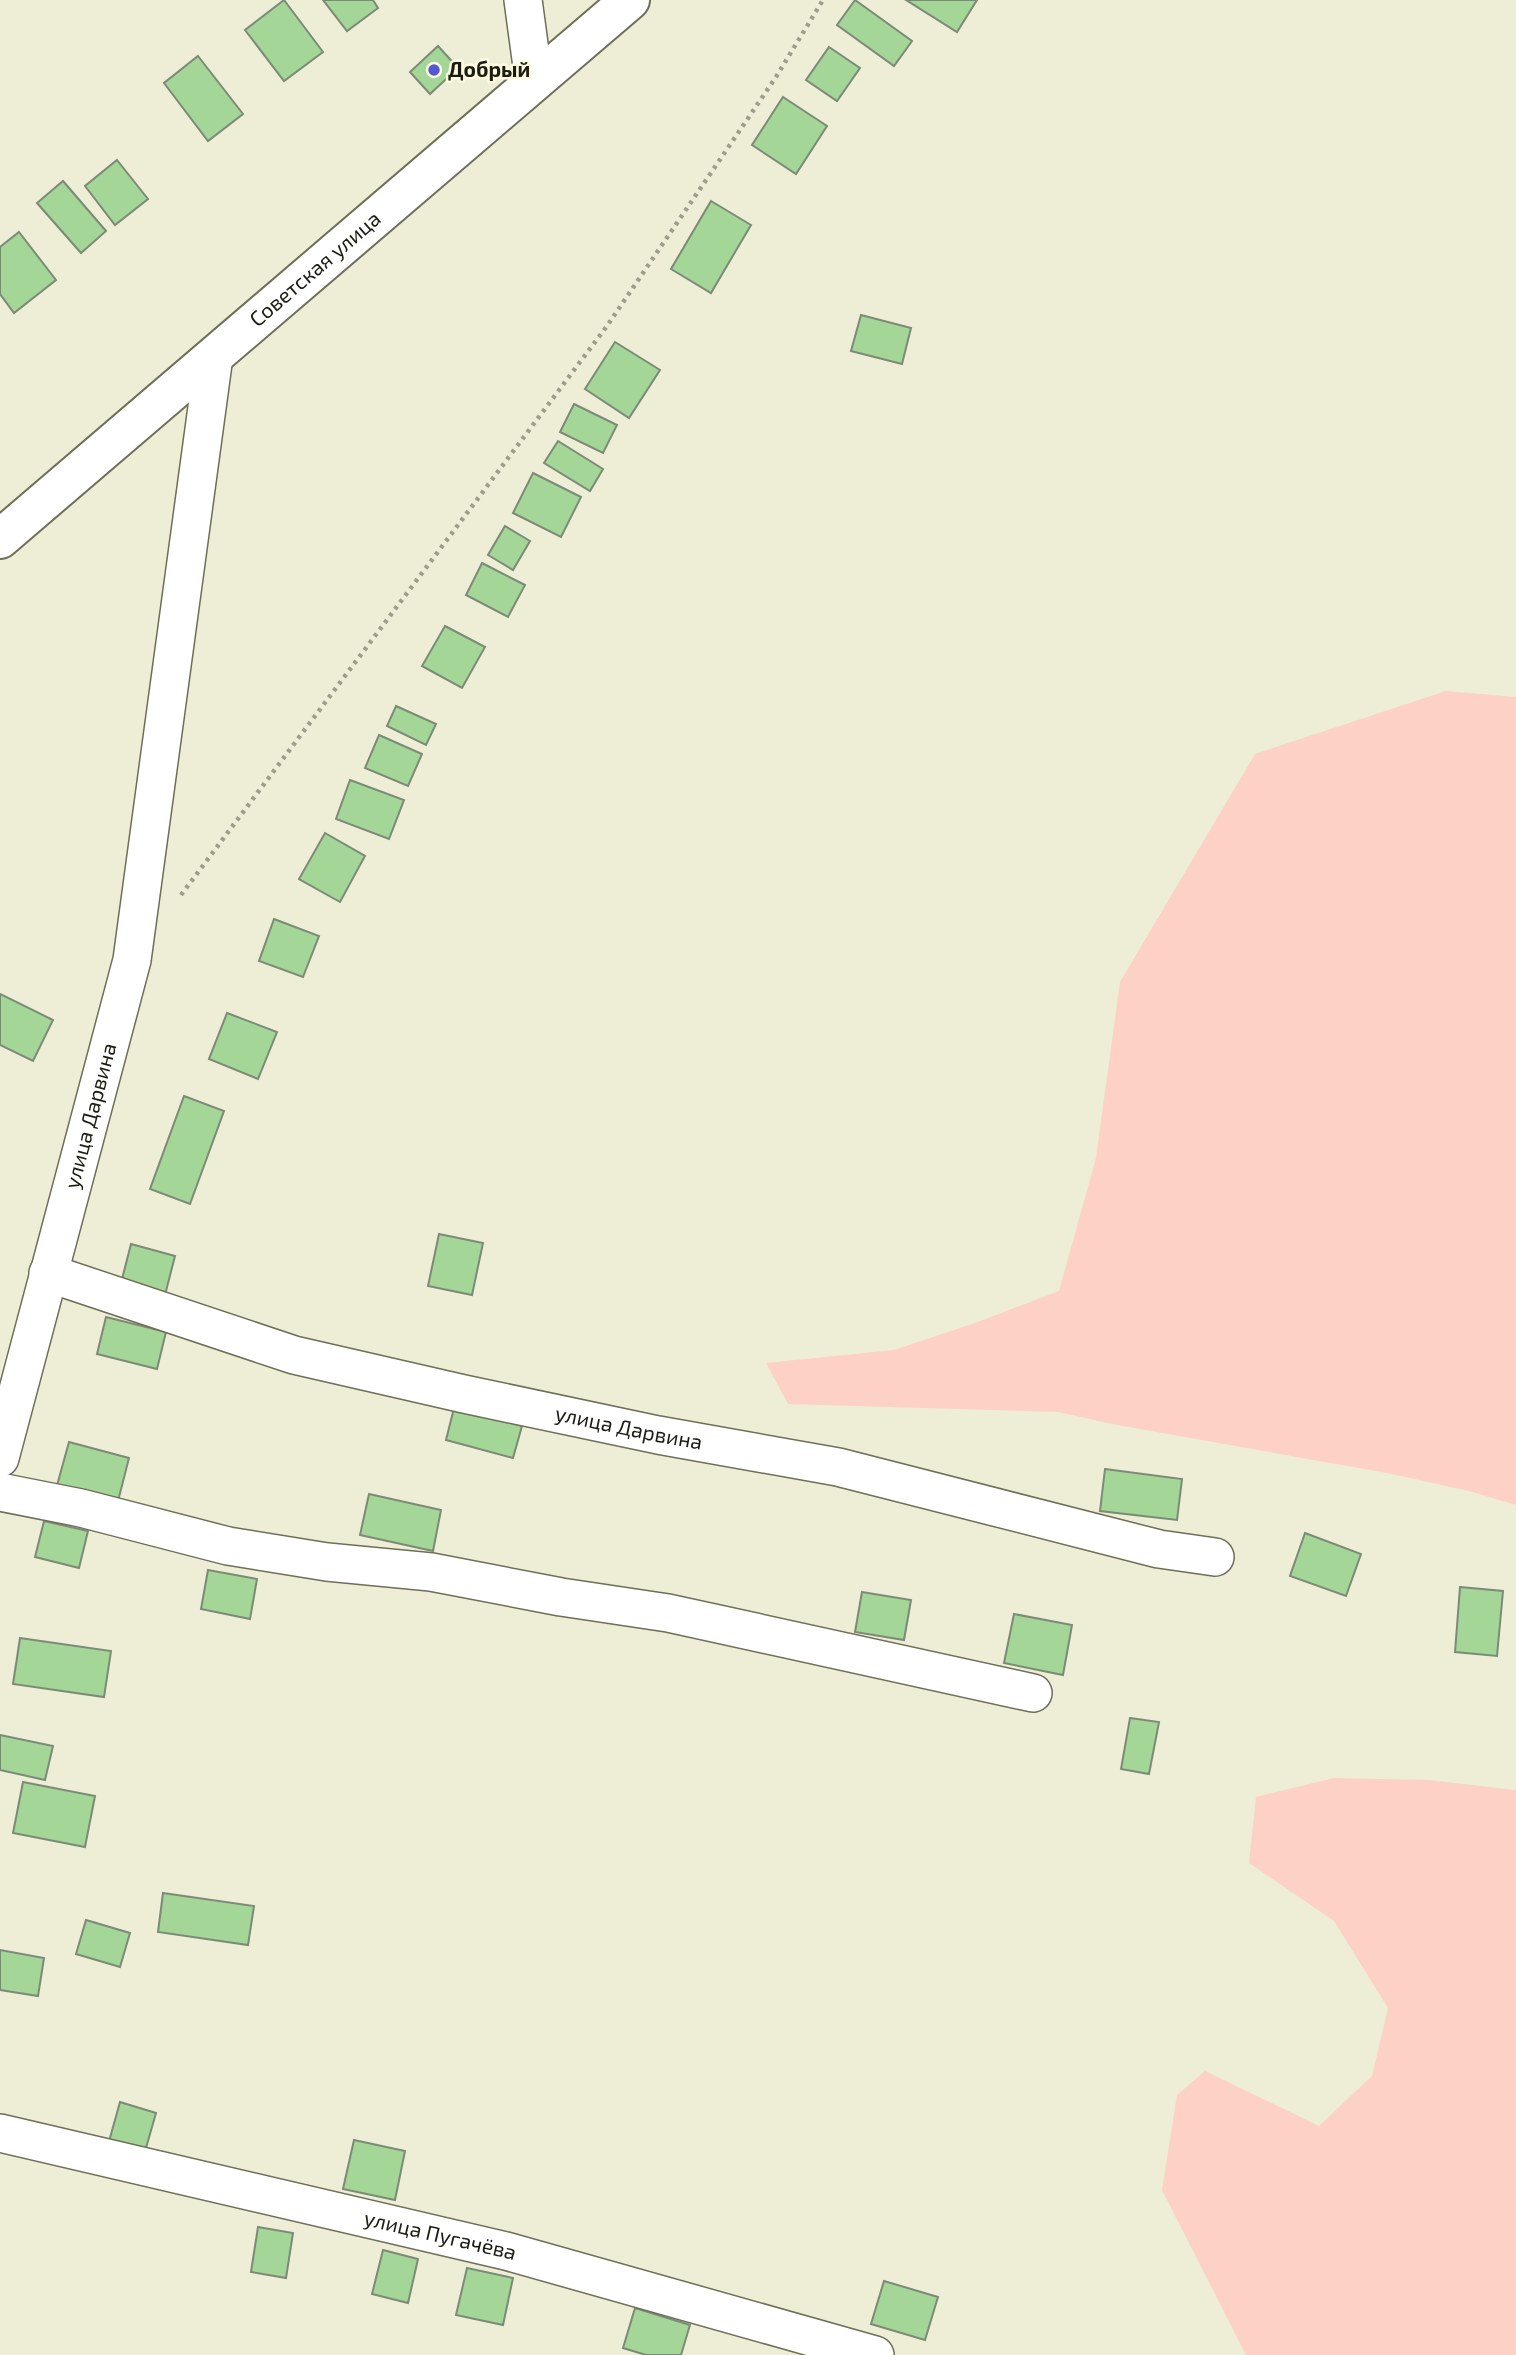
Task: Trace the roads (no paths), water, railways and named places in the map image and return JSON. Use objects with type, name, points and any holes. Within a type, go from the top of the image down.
[{"type":"main road","name":"Советская улица","points":[[0,539],[631,0]]},
{"type":"street","points":[[523,0],[534,81]]},
{"type":"street","name":"улица Дарвина","points":[[0,1458],[132,960],[214,356]]},
{"type":"street","name":"улица Дарвина","points":[[48,1273],[294,1355],[632,1429],[838,1467],[1159,1549],[1215,1557]]},
{"type":"street","points":[[0,1492],[81,1508],[228,1546],[327,1562],[431,1572],[561,1597],[668,1613],[1032,1693]]},
{"type":"street","name":"улица Пугачёва","points":[[0,2133],[506,2250],[875,2355]]},
{"type":"place","name":"Добрый","points":[[434,70]]}]
